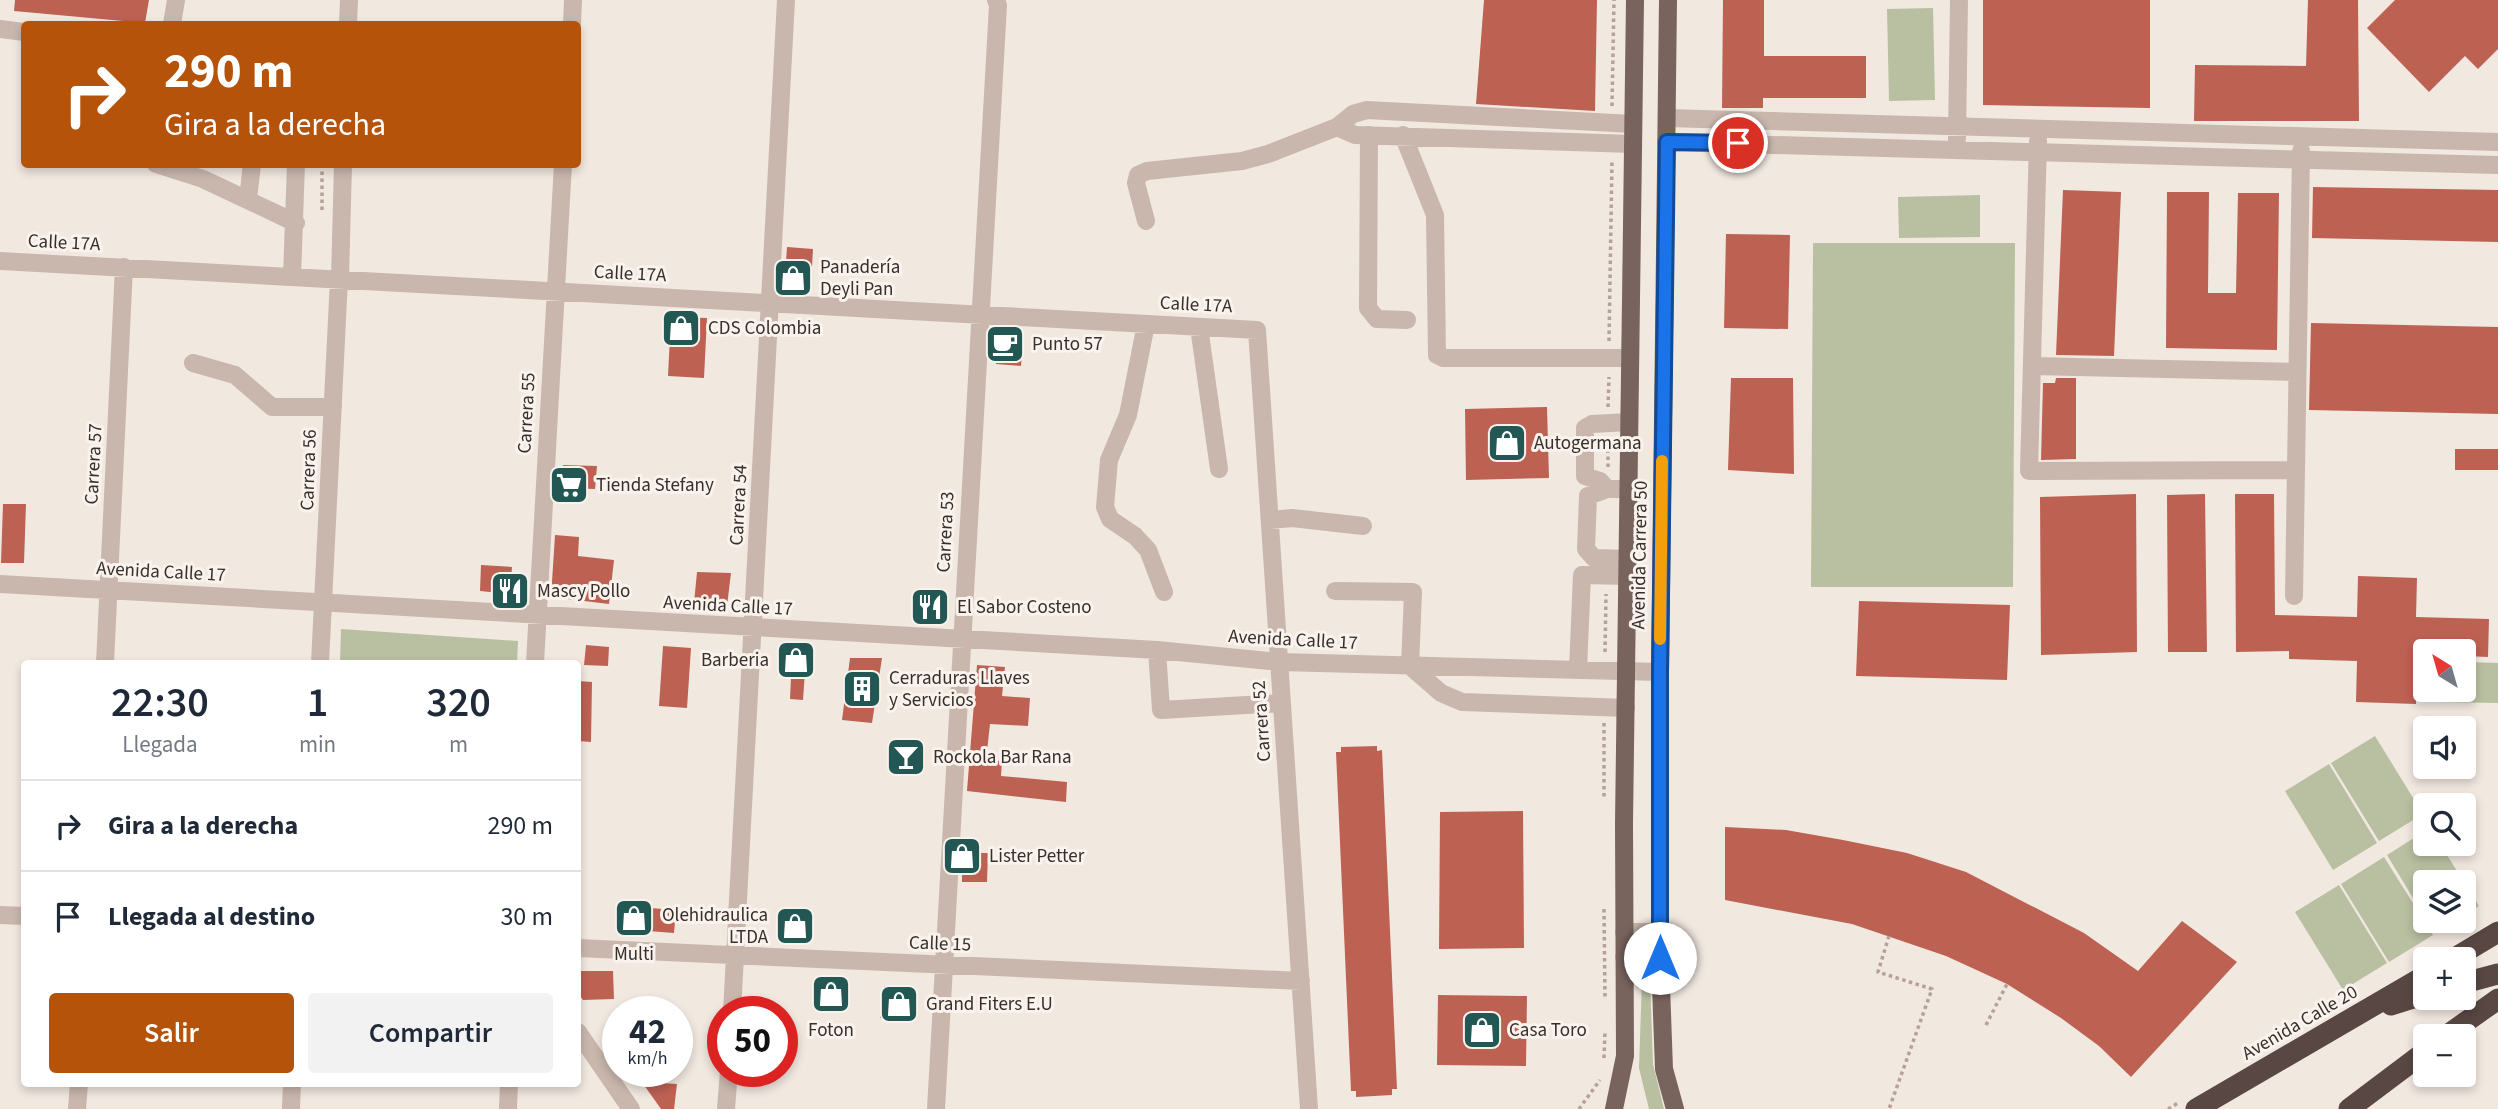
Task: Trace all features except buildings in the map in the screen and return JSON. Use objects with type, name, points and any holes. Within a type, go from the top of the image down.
[{"type":"highway","points":[[2473,947],[2498,932]]},
{"type":"highway","points":[[2476,980],[2498,974]]},
{"type":"highway","name":"Avenida Calle 20","points":[[2196,1109],[2413,983]]},
{"type":"highway","points":[[2361,1013],[2413,999]]},
{"type":"highway","points":[[2463,1024],[2498,999]]},
{"type":"highway","points":[[2349,1109],[2413,1061]]},
{"type":"main road","name":"Avenida Carrera 50","points":[[1614,1109],[1625,1056],[1626,671],[1635,0]]},
{"type":"main road","name":"Avenida Carrera 50","points":[[1668,0],[1660,672],[1660,958],[1664,1069],[1675,1109]]},
{"type":"street","points":[[172,21],[176,0]]},
{"type":"street","points":[[348,21],[349,0]]},
{"type":"street","points":[[572,21],[573,0]]},
{"type":"street","name":"Carrera 54","points":[[733,996],[786,0]]},
{"type":"street","name":"Carrera 53","points":[[936,1109],[996,0]]},
{"type":"street","points":[[1957,149],[1959,0]]},
{"type":"street","points":[[0,29],[21,32]]},
{"type":"street","points":[[1146,221],[1136,183],[1138,175],[1147,171],[1242,161],[1292,146],[1337,127],[1353,114],[1367,110],[1633,124]]},
{"type":"street","points":[[1667,118],[2498,142]]},
{"type":"street","points":[[1337,127],[1355,135],[1633,144]]},
{"type":"street","points":[[2038,130],[2029,471],[2296,470]]},
{"type":"street","points":[[1369,135],[1368,308],[1377,319],[1407,320]]},
{"type":"street","points":[[1403,135],[1435,215],[1437,355],[1443,359],[1630,358]]},
{"type":"street","points":[[2294,596],[2301,137]]},
{"type":"street","points":[[1667,142],[2498,165]]},
{"type":"street","points":[[178,168],[204,172],[247,199],[296,223]]},
{"type":"street","points":[[247,199],[251,168]]},
{"type":"street","points":[[292,277],[296,168]]},
{"type":"street","name":"Carrera 56","points":[[320,660],[340,279],[343,168]]},
{"type":"street","name":"Carrera 55","points":[[536,660],[563,168]]},
{"type":"street","name":"Calle 17A","points":[[0,261],[1257,330]]},
{"type":"street","name":"Carrera 57","points":[[105,660],[124,267]]},
{"type":"street","points":[[1146,324],[1125,423],[1109,460],[1105,507],[1110,519],[1135,536],[1148,550],[1164,592]]},
{"type":"street","points":[[1199,327],[1219,469]]},
{"type":"street","name":"Carrera 52","points":[[1257,330],[1309,1109]]},
{"type":"street","points":[[194,363],[235,375],[272,407],[333,407]]},
{"type":"street","points":[[2032,366],[2297,372]]},
{"type":"street","points":[[1607,489],[1601,481],[1585,476],[1584,432],[1588,425],[1629,422]]},
{"type":"street","points":[[1628,568],[1587,554],[1588,496],[1607,489],[1629,489]]},
{"type":"street","points":[[1270,520],[1292,518],[1363,526]]},
{"type":"street","points":[[1578,670],[1582,575],[1606,576],[1628,568]]},
{"type":"street","name":"Avenida Calle 17","points":[[0,584],[1157,650],[1280,662],[1660,672]]},
{"type":"street","points":[[1335,591],[1413,593],[1410,666],[1441,693],[1462,702],[1626,708]]},
{"type":"street","points":[[1157,650],[1161,710],[1282,703]]},
{"type":"street","points":[[0,915],[21,916]]},
{"type":"street","points":[[1624,932],[1660,932]]},
{"type":"street","name":"Calle 15","points":[[581,948],[1301,981]]},
{"type":"street","points":[[1624,957],[1660,958]]},
{"type":"street","points":[[581,1036],[631,1109]]},
{"type":"street","points":[[77,1109],[79,1087]]},
{"type":"street","points":[[291,1109],[292,1087]]},
{"type":"street","points":[[508,1109],[509,1087]]},
{"type":"street","points":[[726,1109],[728,1087]]},
{"type":"path","points":[[1612,124],[1614,0]]},
{"type":"path","points":[[1607,489],[1612,143]]},
{"type":"path","points":[[1605,661],[1606,576]]},
{"type":"path","points":[[1604,725],[1604,811]]},
{"type":"path","points":[[1604,905],[1605,1002]]},
{"type":"path","points":[[1889,936],[1878,972],[1932,989],[1889,1109]]},
{"type":"path","points":[[1986,1025],[2007,984]]},
{"type":"path","points":[[1604,1064],[1605,1030]]},
{"type":"path","points":[[1579,1109],[1600,1081],[1602,1073]]},
{"type":"green space","points":[[1933,8],[1935,100],[1889,101],[1887,9]]},
{"type":"green space","points":[[1980,195],[1980,237],[1899,238],[1898,197]]},
{"type":"green space","points":[[1813,243],[2015,243],[2013,587],[1811,587]]},
{"type":"green space","points":[[341,629],[518,641],[517,660],[340,660]]},
{"type":"green space","points":[[2476,662],[2498,663],[2498,703],[2439,702],[2476,702]]},
{"type":"green space","points":[[2375,736],[2413,798],[2413,820],[2379,841],[2331,763]]},
{"type":"green space","points":[[2329,764],[2377,843],[2333,870],[2285,791]]},
{"type":"green space","points":[[2413,839],[2413,856],[2448,856],[2456,870],[2413,870],[2413,898],[2387,855]]},
{"type":"green space","points":[[2384,857],[2413,903],[2413,933],[2433,935],[2389,962],[2341,884]]},
{"type":"green space","points":[[2339,885],[2387,963],[2343,990],[2295,912]]},
{"type":"green space","points":[[1650,978],[1653,1064],[1664,1109],[1649,1109],[1639,1068],[1642,979]]},
{"type":"slow traffic","points":[[1660,639],[1662,461]]},
{"type":"place","name":"Panadería Deyli Pan","points":[[793,278]]},
{"type":"place","name":"CDS Colombia","points":[[681,328]]},
{"type":"place","name":"Punto 57","points":[[1005,344]]},
{"type":"place","name":"Autogermana","points":[[1507,443]]},
{"type":"place","name":"Tienda Stefany","points":[[569,485]]},
{"type":"place","name":"Mascy Pollo","points":[[510,591]]},
{"type":"place","name":"El Sabor Costeno","points":[[930,607]]},
{"type":"place","name":"Barberia","points":[[796,660]]},
{"type":"place","name":"Cerraduras Llaves y Servicios","points":[[862,689]]},
{"type":"place","name":"Rockola Bar Rana","points":[[906,757]]},
{"type":"place","name":"Lister Petter","points":[[962,856]]},
{"type":"place","name":"Multi","points":[[634,918]]},
{"type":"place","name":"Olehidraulica LTDA","points":[[795,926]]},
{"type":"place","name":"Foton","points":[[831,994]]},
{"type":"place","name":"Grand Fiters E.U","points":[[899,1004]]},
{"type":"place","name":"Casa Toro","points":[[1482,1030]]},
{"type":"route","points":[[1660,958],[1660,672],[1667,142],[1738,143]]}]
